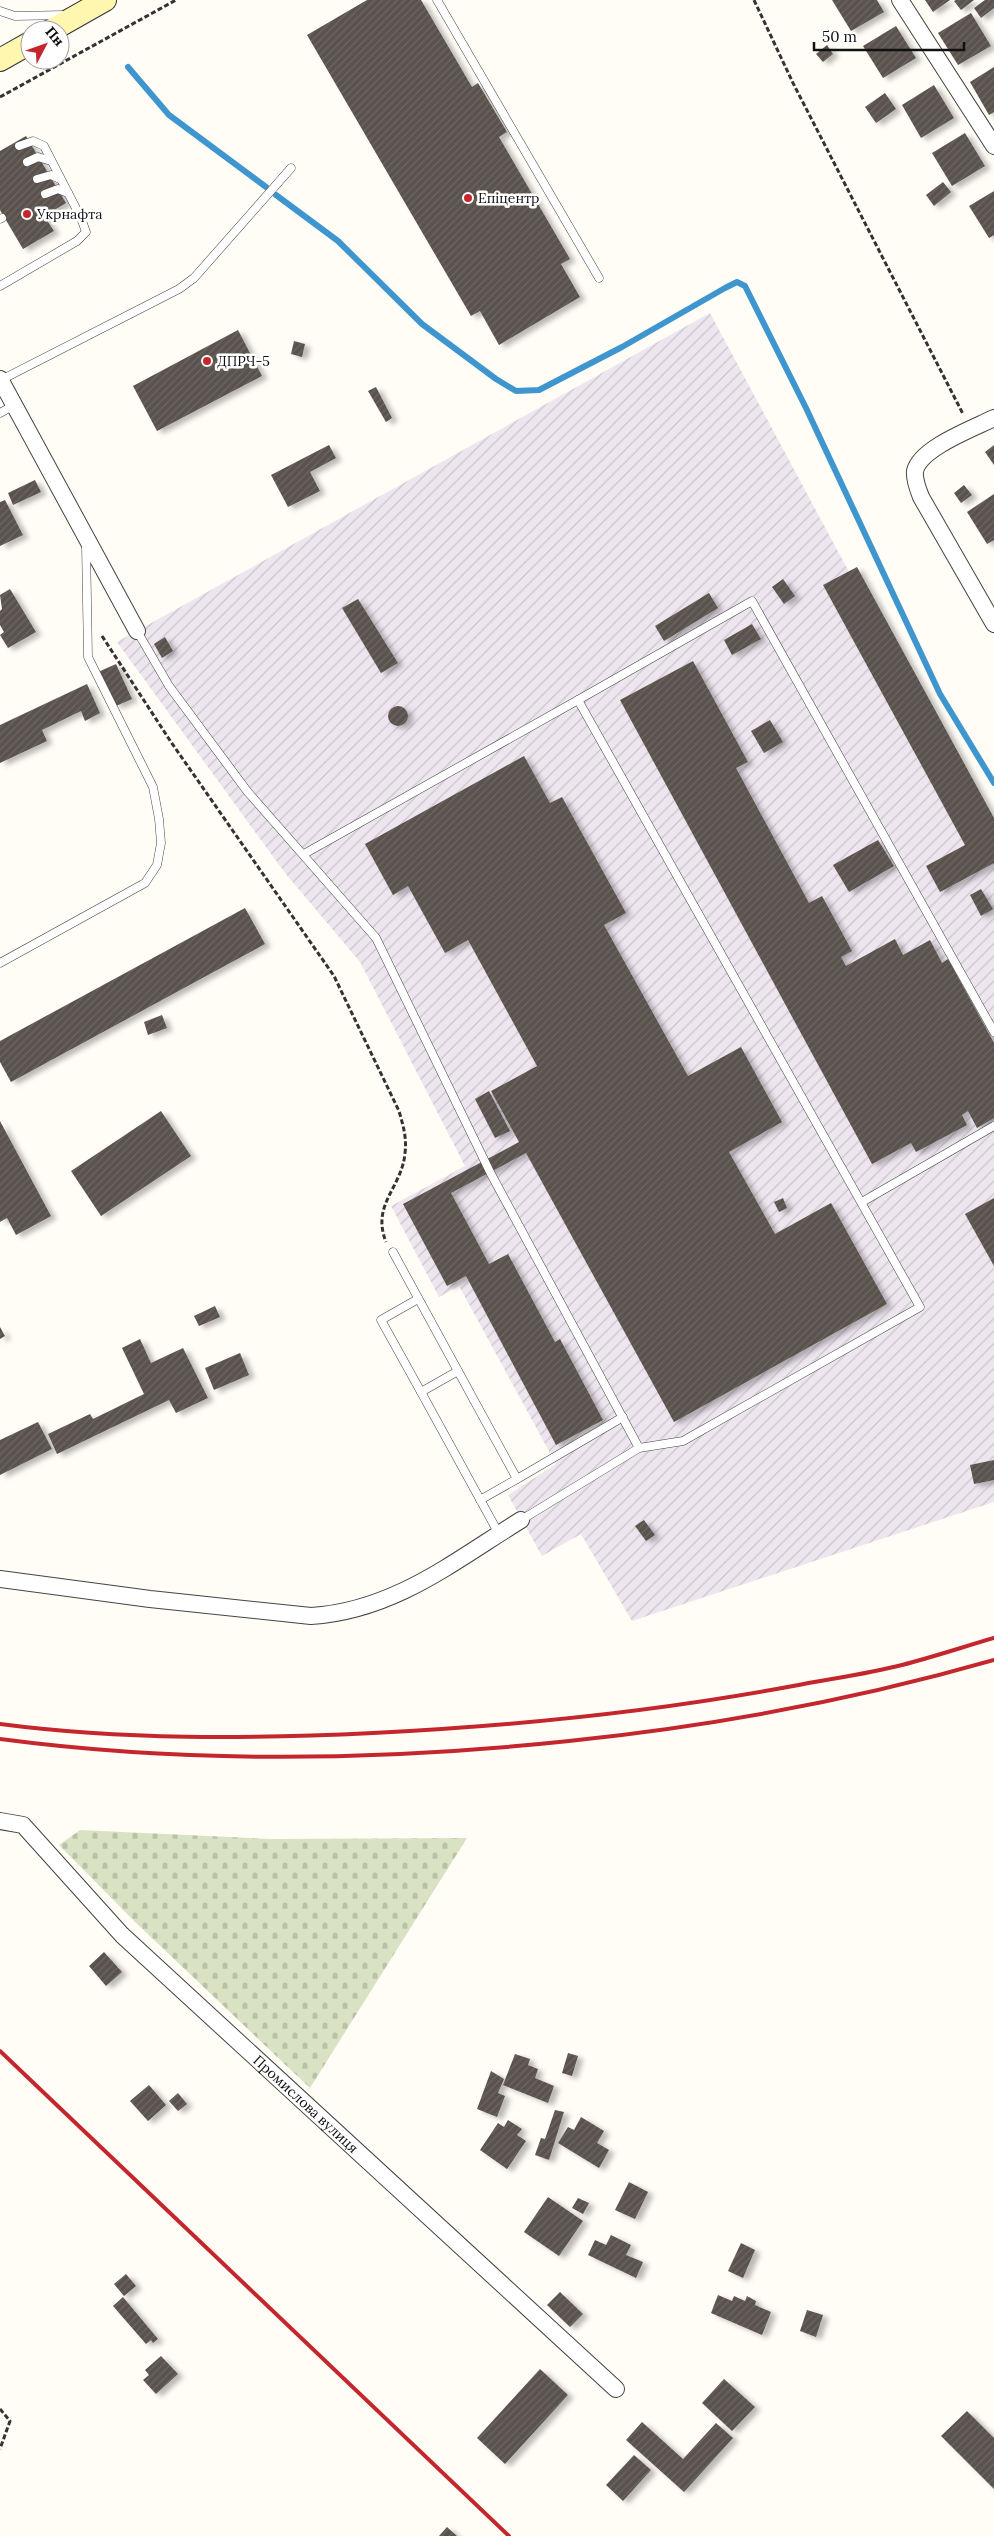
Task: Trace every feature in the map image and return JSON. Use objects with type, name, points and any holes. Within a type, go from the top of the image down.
[{"type":"main road","points":[[70,20],[105,0]]},
{"type":"main road","points":[[0,60],[20,48]]},
{"type":"street","points":[[900,0],[994,146]]},
{"type":"street","points":[[0,380],[7,409],[86,533],[137,631]]},
{"type":"street","points":[[994,418],[933,448],[922,458],[916,470],[916,482],[921,497],[994,624]]},
{"type":"street","points":[[0,1579],[292,1614],[311,1616],[337,1615],[382,1602],[407,1590],[521,1520]]},
{"type":"street","name":"Промислова вулиця","points":[[0,1821],[23,1825],[122,1935],[616,2389]]},
{"type":"lane","points":[[437,0],[599,278]]},
{"type":"lane","points":[[0,11],[15,16],[79,15]]},
{"type":"lane","points":[[0,286],[85,235],[85,226],[40,143],[29,141],[19,146]]},
{"type":"lane","points":[[27,162],[41,157],[52,162]]},
{"type":"lane","points":[[0,380],[179,289],[194,278],[291,168]]},
{"type":"lane","points":[[37,179],[51,175],[61,180]]},
{"type":"lane","points":[[45,194],[58,189],[69,195]]},
{"type":"lane","points":[[0,963],[146,883],[157,865],[161,843],[159,819],[152,787],[88,657],[86,533]]},
{"type":"lane","points":[[304,854],[752,601],[994,1032]]},
{"type":"lane","points":[[137,631],[169,686],[247,791],[376,938],[491,1174],[639,1448]]},
{"type":"lane","points":[[521,1520],[639,1448],[683,1441],[920,1307],[578,700]]},
{"type":"lane","points":[[862,1202],[994,1126]]},
{"type":"lane","points":[[393,1252],[517,1480]]},
{"type":"lane","points":[[418,1299],[381,1320],[499,1534]]},
{"type":"lane","points":[[421,1392],[458,1372]]},
{"type":"lane","points":[[480,1500],[623,1418]]},
{"type":"path","points":[[0,97],[176,0]]},
{"type":"path","points":[[754,0],[793,84],[972,430]]},
{"type":"path","points":[[87,607],[108,648],[334,976],[394,1102],[406,1133],[406,1155],[380,1217],[382,1232],[393,1252]]},
{"type":"path","points":[[0,2409],[10,2421],[0,2449]]},
{"type":"shaded area","points":[[710,313],[994,842],[994,1502],[632,1621],[581,1534],[542,1556],[508,1495],[556,1464],[459,1286],[439,1297],[391,1206],[465,1166],[360,962],[285,873],[117,642]]},
{"type":"green space","points":[[80,1830],[272,1839],[467,1838],[310,2088],[135,1922],[59,1845]]},
{"type":"building","name":"Епіцентр","points":[[367,0],[421,0],[472,87],[478,83],[507,132],[499,137],[570,259],[561,264],[580,297],[499,345],[480,311],[471,316],[307,35]]},
{"type":"building","points":[[832,0],[877,0],[884,12],[851,31]]},
{"type":"building","points":[[925,0],[950,0],[933,12]]},
{"type":"building","points":[[974,0],[961,10],[954,1]]},
{"type":"building","points":[[985,0],[994,0],[994,8],[981,18],[974,8]]},
{"type":"building","points":[[971,13],[991,46],[958,65],[938,33]]},
{"type":"building","points":[[896,26],[916,58],[883,78],[863,46]]},
{"type":"building","points":[[827,45],[833,54],[823,62],[816,54]]},
{"type":"building","points":[[994,67],[994,112],[989,115],[970,82]]},
{"type":"building","points":[[934,85],[954,118],[921,138],[902,105]]},
{"type":"building","points":[[885,93],[896,109],[876,123],[865,107]]},
{"type":"building","points":[[965,133],[985,166],[952,186],[932,153]]},
{"type":"building","points":[[26,136],[66,203],[44,216],[54,231],[23,249],[0,210],[0,151]]},
{"type":"building","points":[[943,182],[951,192],[934,206],[926,195]]},
{"type":"building","points":[[994,191],[994,235],[989,238],[969,206]]},
{"type":"building","points":[[238,330],[262,376],[157,431],[133,386]]},
{"type":"building","points":[[294,341],[305,344],[302,357],[291,354]]},
{"type":"building","points":[[376,387],[392,418],[386,422],[368,391]]},
{"type":"building","points":[[329,445],[336,458],[310,472],[320,491],[288,507],[271,475]]},
{"type":"building","points":[[994,445],[994,465],[985,452]]},
{"type":"building","points":[[35,480],[41,492],[13,505],[8,493]]},
{"type":"building","points":[[964,485],[972,495],[961,503],[954,493]]},
{"type":"building","points":[[994,494],[994,540],[987,544],[967,512]]},
{"type":"building","points":[[5,500],[23,535],[0,546],[0,502]]},
{"type":"building","points":[[857,567],[994,818],[994,863],[940,892],[926,866],[965,845],[823,585]]},
{"type":"building","points":[[783,579],[795,596],[784,604],[772,587]]},
{"type":"building","points":[[10,589],[36,632],[8,648],[0,635],[4,632],[0,625],[0,611],[2,609],[0,595]]},
{"type":"building","points":[[709,593],[718,608],[664,641],[655,626]]},
{"type":"building","points":[[358,599],[398,663],[381,673],[342,608]]},
{"type":"building","points":[[752,624],[761,639],[732,655],[724,640]]},
{"type":"building","points":[[165,637],[173,651],[162,658],[154,644]]},
{"type":"building","points":[[693,661],[748,762],[736,768],[809,903],[822,896],[852,951],[841,957],[846,966],[895,939],[903,955],[930,940],[942,963],[948,959],[994,1043],[994,1118],[977,1128],[968,1111],[962,1115],[967,1125],[916,1152],[911,1143],[872,1164],[620,700]]},
{"type":"building","points":[[116,664],[132,699],[116,706],[98,672]]},
{"type":"building","points":[[87,684],[100,713],[85,721],[81,711],[42,730],[47,741],[0,763],[0,725]]},
{"type":"building","points":[[398,706],[405,709],[408,716],[405,723],[398,726],[391,723],[388,716],[391,709]]},
{"type":"building","points":[[770,720],[783,742],[764,753],[751,731]]},
{"type":"building","points":[[524,756],[550,803],[562,797],[626,913],[604,925],[688,1076],[741,1047],[782,1122],[729,1152],[775,1234],[831,1203],[887,1304],[674,1422],[526,1153],[451,1193],[489,1264],[508,1254],[555,1342],[560,1339],[603,1420],[556,1445],[466,1276],[447,1286],[403,1204],[519,1142],[491,1091],[537,1066],[468,940],[445,953],[408,886],[393,895],[365,844]]},
{"type":"building","points":[[878,840],[894,866],[849,892],[833,865]]},
{"type":"building","points":[[981,889],[993,909],[981,916],[970,895]]},
{"type":"building","points":[[245,908],[265,944],[11,1082],[0,1062],[0,1041]]},
{"type":"building","points":[[162,1015],[167,1028],[148,1035],[144,1022]]},
{"type":"building","points":[[489,1091],[510,1131],[495,1138],[475,1099]]},
{"type":"building","points":[[161,1111],[191,1156],[101,1216],[71,1171]]},
{"type":"building","points":[[0,1121],[51,1216],[16,1235],[7,1218],[0,1222]]},
{"type":"building","points":[[783,1198],[787,1208],[779,1212],[774,1202]]},
{"type":"building","points":[[994,1198],[994,1266],[965,1214]]},
{"type":"building","points":[[215,1306],[220,1317],[199,1326],[194,1316]]},
{"type":"building","points":[[0,1327],[5,1336],[0,1339]]},
{"type":"building","points":[[140,1339],[151,1363],[183,1348],[208,1398],[176,1413],[169,1400],[57,1454],[48,1434],[90,1414],[93,1419],[144,1394],[122,1348]]},
{"type":"building","points":[[240,1353],[249,1375],[214,1390],[205,1368]]},
{"type":"building","points":[[38,1422],[52,1449],[0,1475],[0,1440]]},
{"type":"building","points":[[994,1460],[994,1480],[974,1484],[970,1465]]},
{"type":"building","points":[[644,1520],[655,1535],[646,1541],[635,1526]]},
{"type":"building","points":[[104,1952],[122,1972],[106,1986],[89,1966]]},
{"type":"building","points":[[568,2053],[578,2056],[572,2076],[562,2073]]},
{"type":"building","points":[[515,2054],[530,2059],[528,2065],[538,2069],[535,2078],[554,2086],[548,2103],[503,2085]]},
{"type":"building","points":[[491,2071],[504,2079],[498,2093],[505,2096],[497,2117],[477,2109]]},
{"type":"building","points":[[149,2085],[166,2105],[148,2121],[130,2101]]},
{"type":"building","points":[[178,2093],[187,2104],[178,2111],[169,2101]]},
{"type":"building","points":[[555,2110],[564,2112],[549,2160],[535,2155],[541,2138],[545,2139]]},
{"type":"building","points":[[581,2117],[604,2131],[597,2143],[609,2150],[599,2168],[558,2143],[568,2127],[574,2130]]},
{"type":"building","points":[[508,2120],[522,2129],[517,2135],[526,2141],[507,2169],[480,2150],[498,2123],[504,2127]]},
{"type":"building","points":[[629,2182],[648,2192],[635,2219],[615,2210]]},
{"type":"building","points":[[548,2197],[583,2221],[559,2256],[524,2232]]},
{"type":"building","points":[[578,2198],[589,2203],[583,2214],[572,2208]]},
{"type":"building","points":[[611,2235],[631,2245],[626,2255],[643,2262],[636,2278],[588,2255],[595,2240],[606,2245]]},
{"type":"building","points":[[741,2243],[755,2250],[743,2278],[728,2271]]},
{"type":"building","points":[[126,2274],[136,2286],[124,2296],[114,2284]]},
{"type":"building","points":[[560,2292],[583,2314],[570,2327],[547,2305]]},
{"type":"building","points":[[718,2295],[732,2301],[734,2296],[745,2301],[747,2296],[756,2301],[755,2305],[771,2312],[762,2335],[711,2313]]},
{"type":"building","points":[[123,2297],[158,2339],[153,2343],[151,2340],[146,2344],[113,2306]]},
{"type":"building","points":[[807,2310],[823,2315],[816,2337],[800,2331]]},
{"type":"building","points":[[161,2356],[178,2374],[156,2394],[143,2380],[149,2375],[145,2370]]},
{"type":"building","points":[[540,2369],[568,2395],[505,2464],[477,2438]]},
{"type":"building","points":[[724,2379],[755,2407],[732,2431],[702,2403]]},
{"type":"building","points":[[967,2411],[994,2438],[994,2489],[941,2436]]},
{"type":"building","points":[[642,2422],[683,2459],[716,2423],[733,2438],[684,2492],[626,2440]]},
{"type":"building","points":[[634,2455],[651,2470],[623,2501],[606,2485]]},
{"type":"building","points":[[447,2527],[457,2536],[439,2536]]},
{"type":"waterway","points":[[128,67],[169,115],[266,187]]},
{"type":"waterway","points":[[276,195],[338,241],[422,324],[496,379],[516,391],[539,390],[622,347],[725,288],[737,282],[745,286],[806,408],[940,694],[994,783]]},
{"type":"railway","points":[[0,1724],[93,1733],[233,1737],[373,1733],[531,1722],[689,1703],[848,1676],[902,1665],[994,1638]]},
{"type":"railway","points":[[0,1739],[142,1753],[213,1756],[356,1756],[498,1748],[677,1728],[783,1710],[889,1687],[994,1660]]},
{"type":"railway","points":[[0,2051],[509,2536]]},
{"type":"place","name":"Епіцентр","points":[[468,198]]},
{"type":"place","name":"Укрнафта","points":[[27,214]]},
{"type":"place","name":"ДПРЧ-5","points":[[207,361]]}]
